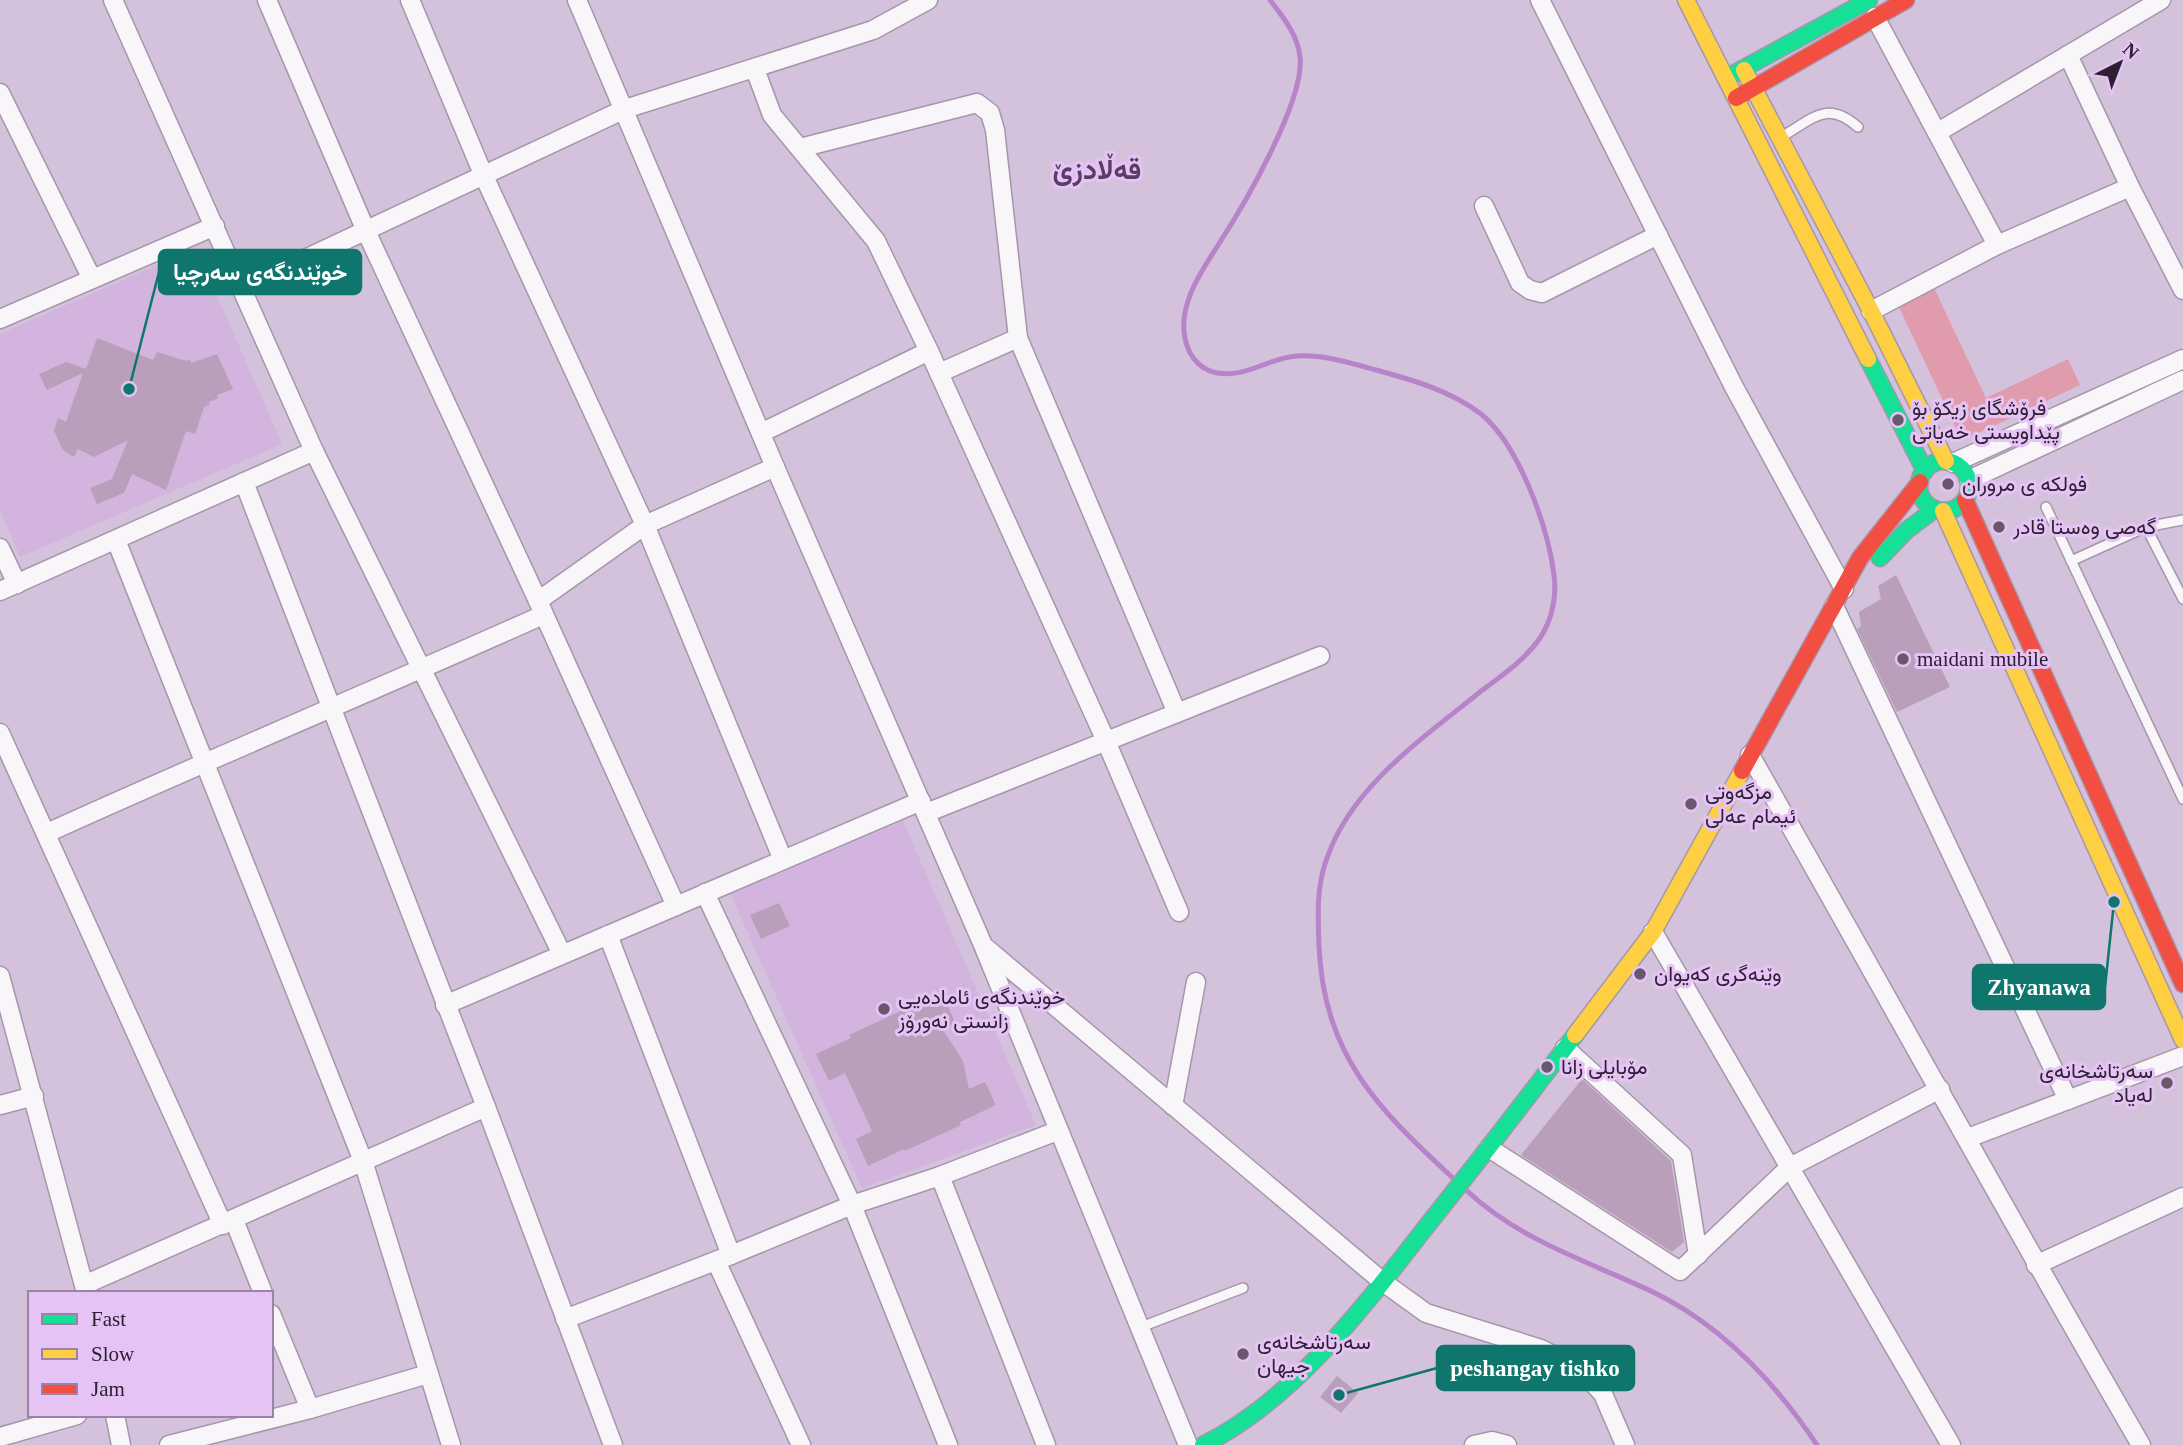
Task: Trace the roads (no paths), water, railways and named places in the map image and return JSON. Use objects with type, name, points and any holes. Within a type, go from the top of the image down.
[{"type":"main road","points":[[1686,0],[1922,476],[1923,497],[1939,510],[2183,1040]]},
{"type":"main road","points":[[1725,79],[1740,63],[1872,8],[1906,0]]},
{"type":"main road","points":[[1735,99],[1872,8]]},
{"type":"main road","points":[[1740,63],[1949,462],[1963,470],[1969,480],[1965,500],[1955,509],[1939,510],[1907,530],[1863,575],[1844,589]]},
{"type":"main road","points":[[1203,1445],[1236,1426],[1286,1387],[1314,1359],[1383,1282],[1565,1048],[1653,932],[1860,558],[1922,476],[1934,464],[1949,462]]},
{"type":"main road","points":[[1965,500],[2175,946],[2183,984]]},
{"type":"street","points":[[113,0],[314,451],[562,954]]},
{"type":"street","points":[[267,0],[366,232],[676,906]]},
{"type":"street","points":[[410,0],[483,174],[645,525],[783,860]]},
{"type":"street","points":[[577,0],[775,467],[983,945],[1188,1445]]},
{"type":"street","points":[[243,288],[625,109],[873,30],[928,0]]},
{"type":"street","points":[[1540,0],[1734,387],[1844,589]]},
{"type":"street","points":[[1938,132],[2161,0]]},
{"type":"street","points":[[1872,8],[1997,245]]},
{"type":"street","points":[[2068,55],[2130,187],[2183,290]]},
{"type":"street","points":[[754,69],[772,115],[876,241],[929,351],[1106,741],[1179,912]]},
{"type":"street","points":[[0,93],[92,279]]},
{"type":"street","points":[[800,148],[977,103],[990,113],[995,130],[1018,338],[1177,713]]},
{"type":"street","points":[[1871,312],[1997,245],[2130,187]]},
{"type":"street","points":[[1485,206],[1520,283],[1530,290],[1542,293],[1658,235]]},
{"type":"street","points":[[0,320],[215,226]]},
{"type":"street","points":[[939,373],[1018,338]]},
{"type":"street","points":[[761,433],[929,351]]},
{"type":"street","points":[[1949,462],[2183,359]]},
{"type":"street","points":[[1969,480],[2183,380]]},
{"type":"street","points":[[0,591],[314,451]]},
{"type":"street","points":[[47,833],[204,762],[421,670],[541,608],[645,525],[775,467]]},
{"type":"street","points":[[244,482],[486,1107],[613,1445]]},
{"type":"street","points":[[116,540],[363,1161],[451,1445]]},
{"type":"street","points":[[0,548],[17,584]]},
{"type":"street","points":[[1834,606],[2068,1100]]},
{"type":"street","points":[[445,1005],[783,860],[1106,741],[1320,656]]},
{"type":"street","points":[[0,733],[262,1291]]},
{"type":"street","points":[[1750,755],[1968,1138],[2036,1265],[2141,1445]]},
{"type":"street","points":[[705,893],[852,1205],[947,1445]]},
{"type":"street","points":[[1653,932],[1951,1445]]},
{"type":"street","points":[[608,935],[724,1258],[801,1445]]},
{"type":"street","points":[[983,945],[1383,1282],[1426,1313],[1541,1349],[1582,1371],[1603,1394],[1625,1445]]},
{"type":"street","points":[[2148,959],[2175,946]]},
{"type":"street","points":[[0,976],[85,1289],[486,1107]]},
{"type":"street","points":[[1173,1106],[1196,982]]},
{"type":"street","points":[[1565,1048],[1682,1155],[1698,1255]]},
{"type":"street","points":[[1968,1138],[2183,1056]]},
{"type":"street","points":[[1487,1150],[1680,1271],[1790,1167],[1940,1089]]},
{"type":"street","points":[[0,1105],[34,1096]]},
{"type":"street","points":[[565,1319],[852,1205],[940,1176],[1057,1131]]},
{"type":"street","points":[[940,1176],[1046,1445]]},
{"type":"street","points":[[2036,1265],[2183,1197]]},
{"type":"street","points":[[273,1319],[310,1409]]},
{"type":"street","points":[[169,1445],[310,1409],[428,1374]]},
{"type":"street","points":[[0,1437],[70,1417]]},
{"type":"street","points":[[115,1417],[121,1445]]},
{"type":"street","points":[[1474,1445],[1492,1441],[1507,1445]]},
{"type":"lane","points":[[1779,138],[1821,114],[1836,112],[1858,127]]},
{"type":"lane","points":[[2046,508],[2183,799]]},
{"type":"lane","points":[[2071,561],[2146,527],[2183,520]]},
{"type":"lane","points":[[2146,527],[2183,599]]},
{"type":"lane","points":[[1141,1327],[1243,1288]]},
{"type":"waterway","points":[[1270,0],[1296,41],[1300,57],[1299,76],[1293,99],[1271,152],[1190,296],[1184,320],[1184,332],[1190,353],[1204,368],[1228,374],[1276,360],[1316,356],[1418,382],[1469,406],[1495,428],[1519,466],[1538,511],[1554,575],[1553,608],[1544,631],[1534,646],[1512,667],[1413,746],[1371,786],[1338,832],[1321,880],[1318,924],[1323,985],[1344,1050],[1379,1104],[1454,1179]]},
{"type":"waterway","points":[[1466,1190],[1508,1223],[1531,1236],[1651,1291],[1700,1320],[1764,1377],[1817,1445]]},
{"type":"place","name":"خوێندنگەی سەرچیا","points":[[129,389]]},
{"type":"place","name":"فرۆشگای زیکۆ بۆ پێداویستی خەیاتی","points":[[1898,420]]},
{"type":"place","name":"فولکه ی مروران","points":[[1948,484]]},
{"type":"place","name":"گەصی وەستا قادر","points":[[1999,527]]},
{"type":"place","name":"maidani mubile","points":[[1903,659]]},
{"type":"place","name":"مزگەوتی ئیمام عەلی","points":[[1691,804]]},
{"type":"place","name":"Zhyanawa","points":[[2114,902]]},
{"type":"place","name":"وێنەگری کەیوان","points":[[1640,974]]},
{"type":"place","name":"خوێندنگەی ئامادەیی زانستی نەورۆز","points":[[884,1009]]},
{"type":"place","name":"مۆبایلی زانا","points":[[1547,1067]]},
{"type":"place","name":"سەرتاشخانەی لەیاد","points":[[2167,1083]]},
{"type":"place","name":"سەرتاشخانەی جیهان","points":[[1243,1354]]},
{"type":"place","name":"peshangay tishko","points":[[1339,1395]]},
{"type":"district","name":"قەڵادزێ","points":[[1097,169]]}]
